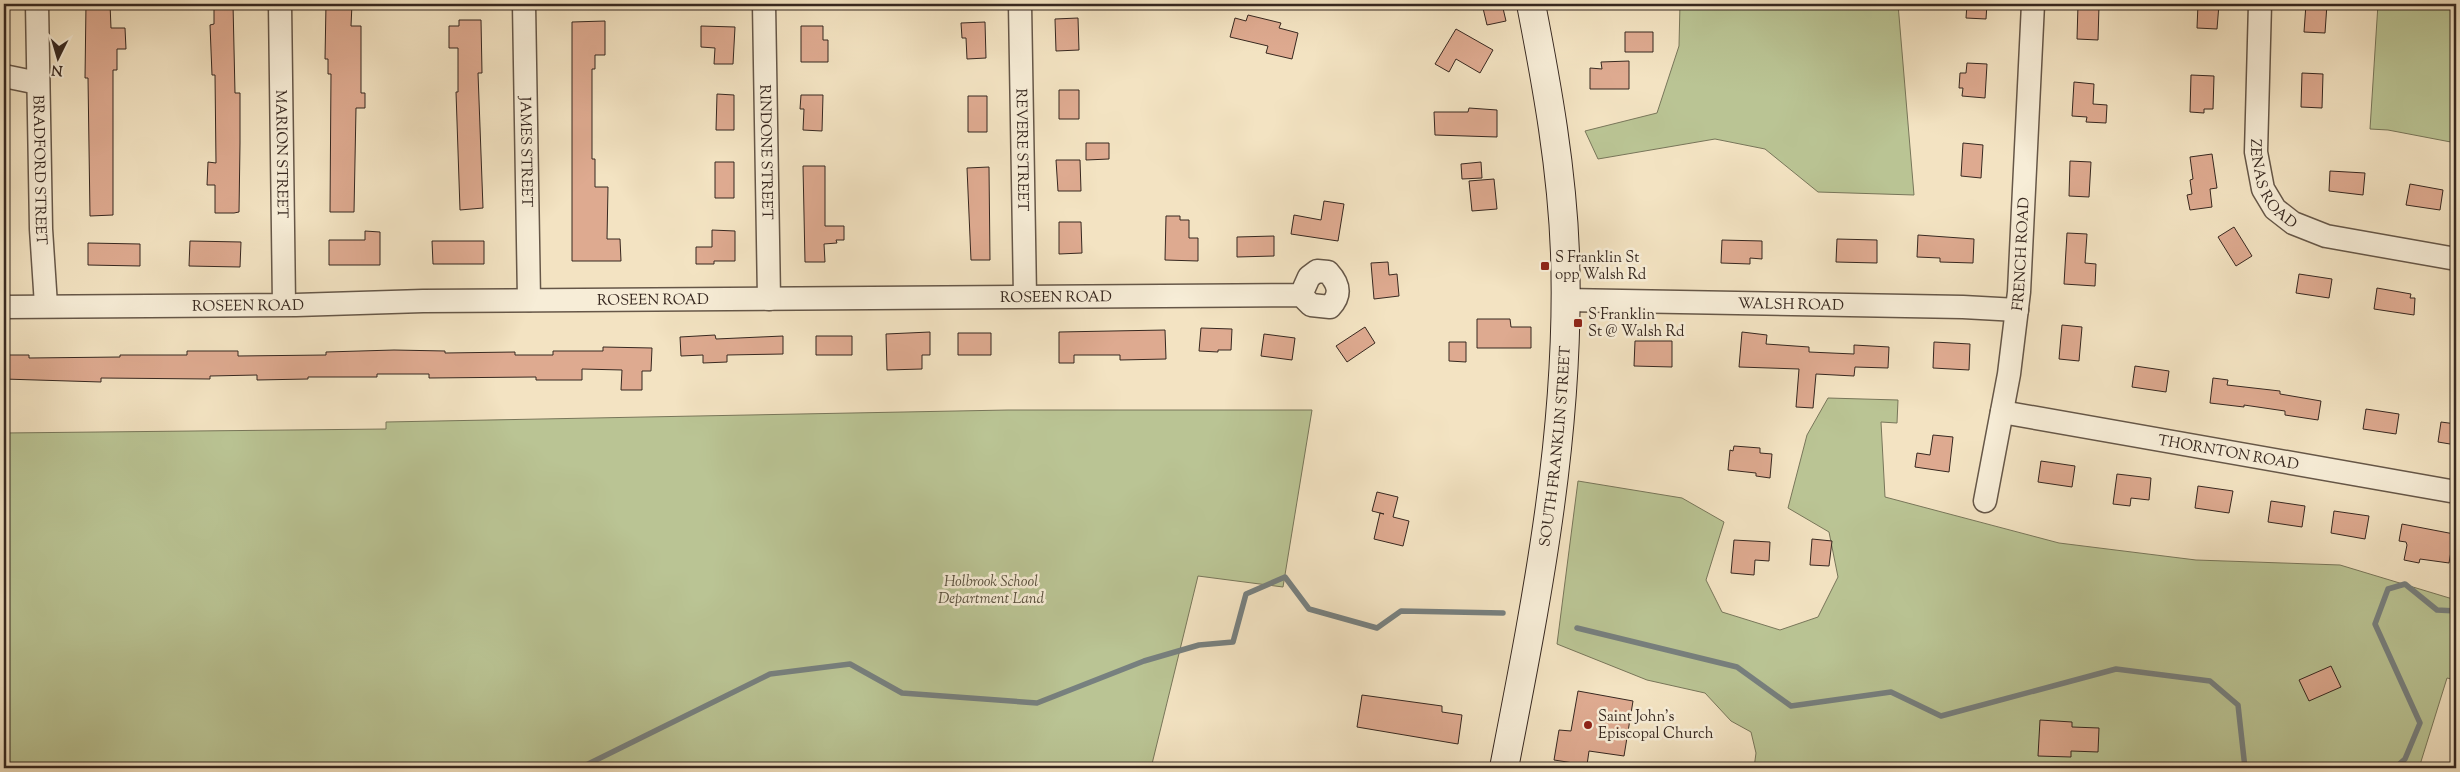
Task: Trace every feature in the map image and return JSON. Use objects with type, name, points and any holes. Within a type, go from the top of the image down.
[{"type":"main road","name":"SOUTH FRANKLIN STREET","points":[[1504,768],[1548,530],[1561,412],[1565,300],[1564,232],[1558,165],[1531,4]]},
{"type":"street","name":"BRADFORD STREET","points":[[37,4],[41,229],[46,305]]},
{"type":"street","name":"MARION STREET","points":[[280,4],[284,304]]},
{"type":"street","name":"JAMES STREET","points":[[524,4],[529,300]]},
{"type":"street","name":"RINDONE STREET","points":[[764,4],[769,299]]},
{"type":"street","name":"REVERE STREET","points":[[1020,4],[1025,296]]},
{"type":"street","name":"FRENCH ROAD","points":[[1985,502],[2002,412],[2017,310],[2022,260],[2033,4]]},
{"type":"street","name":"ZENAS ROAD","points":[[2260,4],[2256,152],[2263,189],[2275,209],[2293,223],[2326,236],[2456,259]]},
{"type":"street","points":[[4,76],[38,83]]},
{"type":"street","name":"ROSEEN ROAD","points":[[4,307],[529,300],[1300,295]]},
{"type":"street","name":"WALSH ROAD","points":[[1565,300],[1964,306],[2017,310]]},
{"type":"street","name":"THORNTON ROAD","points":[[2002,412],[2456,492]]},
{"type":"green space","points":[[1680,4],[1898,4],[1914,195],[1818,192],[1765,149],[1715,139],[1598,159],[1585,131],[1657,113],[1679,46]]},
{"type":"green space","points":[[2378,4],[2456,4],[2456,143],[2388,130],[2370,129]]},
{"type":"green space","points":[[1828,398],[1898,400],[1897,423],[1881,422],[1885,497],[2059,543],[2196,560],[2340,565],[2456,600],[2456,680],[2447,678],[2419,768],[1754,768],[1756,753],[1751,732],[1731,721],[1705,693],[1647,680],[1557,644],[1578,481],[1682,498],[1724,522],[1706,580],[1722,612],[1780,630],[1818,617],[1838,577],[1829,532],[1788,508],[1807,435]]},
{"type":"green space","name":"Holbrook School Department Land","points":[[1008,410],[1312,410],[1283,587],[1198,576],[1151,768],[4,768],[4,433],[386,429],[386,422]]},
{"type":"building","points":[[86,4],[110,4],[111,28],[125,28],[126,49],[117,49],[117,70],[113,70],[113,215],[90,216],[88,78],[85,78]]},
{"type":"building","points":[[214,4],[233,4],[235,93],[240,93],[239,212],[234,213],[215,213],[215,185],[207,185],[208,162],[216,163],[215,75],[212,75],[210,25],[214,24]]},
{"type":"building","points":[[326,4],[352,4],[351,26],[361,26],[361,93],[365,93],[365,108],[356,108],[354,212],[330,212],[331,74],[328,74],[328,59],[325,59]]},
{"type":"building","points":[[1482,4],[1502,4],[1506,21],[1487,25]]},
{"type":"building","points":[[1967,4],[1987,4],[1986,19],[1966,18]]},
{"type":"building","points":[[2198,4],[2219,4],[2217,29],[2197,28]]},
{"type":"building","points":[[2306,4],[2327,4],[2325,33],[2304,32]]},
{"type":"building","points":[[2078,5],[2099,6],[2098,40],[2077,39]]},
{"type":"building","points":[[1248,15],[1281,23],[1279,28],[1298,33],[1292,59],[1266,53],[1268,46],[1230,37],[1235,18],[1246,21]]},
{"type":"building","points":[[1078,18],[1079,50],[1056,51],[1055,19]]},
{"type":"building","points":[[459,20],[481,20],[482,73],[478,73],[483,208],[460,210],[456,92],[458,92],[458,48],[449,48],[449,26],[459,26]]},
{"type":"building","points":[[605,21],[605,55],[595,55],[595,69],[592,69],[592,159],[595,159],[595,187],[608,187],[607,239],[620,239],[621,261],[572,261],[572,22]]},
{"type":"building","points":[[985,22],[986,58],[967,59],[966,38],[962,38],[961,23]]},
{"type":"building","points":[[701,26],[735,27],[733,64],[714,64],[715,48],[701,47]]},
{"type":"building","points":[[801,26],[823,26],[823,40],[828,40],[828,62],[801,62]]},
{"type":"building","points":[[1456,29],[1493,50],[1480,73],[1456,59],[1449,72],[1435,64]]},
{"type":"building","points":[[1625,32],[1653,32],[1653,52],[1625,52]]},
{"type":"building","points":[[1629,61],[1629,89],[1590,89],[1590,68],[1602,69],[1601,62]]},
{"type":"building","points":[[1967,63],[1987,64],[1985,98],[1962,96],[1963,88],[1959,88],[1960,73],[1966,73]]},
{"type":"building","points":[[2302,73],[2323,74],[2322,108],[2301,107]]},
{"type":"building","points":[[2191,75],[2214,76],[2213,109],[2204,109],[2204,113],[2190,112]]},
{"type":"building","points":[[2074,82],[2094,84],[2093,104],[2107,105],[2106,123],[2086,122],[2087,117],[2072,116]]},
{"type":"building","points":[[1059,90],[1079,90],[1079,119],[1059,119]]},
{"type":"building","points":[[717,94],[734,95],[734,130],[716,130]]},
{"type":"building","points":[[801,95],[823,95],[822,131],[803,130],[804,109],[800,109]]},
{"type":"building","points":[[968,96],[987,96],[987,132],[968,132]]},
{"type":"building","points":[[1469,108],[1497,110],[1497,137],[1435,135],[1434,112],[1468,112]]},
{"type":"building","points":[[1086,143],[1109,143],[1109,159],[1086,160]]},
{"type":"building","points":[[1963,143],[1983,145],[1981,178],[1961,176]]},
{"type":"building","points":[[2212,154],[2217,188],[2210,189],[2212,207],[2190,210],[2187,195],[2192,194],[2190,180],[2193,179],[2190,157]]},
{"type":"building","points":[[1056,160],[1080,160],[1081,191],[1058,191]]},
{"type":"building","points":[[2070,161],[2091,162],[2089,197],[2069,196]]},
{"type":"building","points":[[715,162],[734,162],[734,198],[715,198]]},
{"type":"building","points":[[1481,162],[1482,178],[1462,179],[1461,164]]},
{"type":"building","points":[[803,166],[825,166],[825,226],[844,226],[844,240],[836,240],[837,243],[824,244],[825,262],[805,262]]},
{"type":"building","points":[[989,167],[990,260],[971,260],[967,168]]},
{"type":"building","points":[[2330,171],[2365,173],[2363,195],[2329,191]]},
{"type":"building","points":[[1494,179],[1497,209],[1472,211],[1469,181]]},
{"type":"building","points":[[2410,184],[2443,190],[2440,210],[2406,205]]},
{"type":"building","points":[[1324,201],[1344,204],[1338,241],[1291,234],[1294,215],[1321,220]]},
{"type":"building","points":[[1166,216],[1180,216],[1180,220],[1189,220],[1189,238],[1198,238],[1198,261],[1165,260]]},
{"type":"building","points":[[1059,222],[1081,222],[1082,253],[1059,254]]},
{"type":"building","points":[[2234,227],[2252,256],[2236,266],[2218,237]]},
{"type":"building","points":[[712,230],[735,231],[735,261],[714,261],[714,264],[696,264],[696,247],[712,247]]},
{"type":"building","points":[[365,231],[380,232],[380,265],[329,265],[329,240],[365,240]]},
{"type":"building","points":[[2067,233],[2087,234],[2085,263],[2096,264],[2095,286],[2064,284]]},
{"type":"building","points":[[1918,235],[1974,239],[1973,263],[1940,262],[1940,258],[1917,257]]},
{"type":"building","points":[[1274,236],[1274,256],[1237,257],[1237,237]]},
{"type":"building","points":[[1837,239],[1877,240],[1877,263],[1836,262]]},
{"type":"building","points":[[1722,240],[1762,241],[1762,259],[1750,258],[1750,264],[1721,263]]},
{"type":"building","points":[[190,241],[241,242],[240,267],[189,266]]},
{"type":"building","points":[[432,241],[484,241],[484,264],[433,264]]},
{"type":"building","points":[[88,243],[140,244],[140,266],[88,265]]},
{"type":"building","points":[[1388,262],[1389,275],[1397,274],[1399,296],[1374,299],[1371,263]]},
{"type":"building","points":[[2299,274],[2332,279],[2329,298],[2296,293]]},
{"type":"building","points":[[2377,288],[2411,294],[2410,298],[2415,298],[2414,315],[2374,309]]},
{"type":"building","points":[[1477,319],[1510,319],[1511,327],[1531,327],[1531,348],[1477,348]]},
{"type":"building","points":[[2062,325],[2082,327],[2079,361],[2059,359]]},
{"type":"building","points":[[1365,327],[1375,343],[1347,362],[1336,346]]},
{"type":"building","points":[[1201,328],[1232,329],[1231,350],[1218,350],[1218,352],[1199,351]]},
{"type":"building","points":[[1165,330],[1166,359],[1120,360],[1120,355],[1074,355],[1074,363],[1059,363],[1059,332]]},
{"type":"building","points":[[930,332],[930,355],[922,355],[922,369],[887,370],[886,334]]},
{"type":"building","points":[[1742,332],[1767,335],[1766,344],[1809,347],[1809,352],[1854,354],[1854,345],[1889,347],[1888,368],[1855,367],[1854,376],[1816,374],[1813,408],[1796,407],[1799,369],[1739,367]]},
{"type":"building","points":[[958,333],[991,333],[991,355],[958,355]]},
{"type":"building","points":[[1264,334],[1295,338],[1292,360],[1261,356]]},
{"type":"building","points":[[715,335],[716,339],[783,336],[783,354],[727,355],[727,362],[703,363],[703,355],[681,356],[680,337]]},
{"type":"building","points":[[816,336],[852,336],[852,355],[816,355]]},
{"type":"building","points":[[1635,341],[1672,341],[1672,367],[1634,366]]},
{"type":"building","points":[[1449,342],[1466,342],[1466,362],[1449,361]]},
{"type":"building","points":[[1934,342],[1970,344],[1969,370],[1933,368]]},
{"type":"building","points":[[603,347],[652,348],[651,371],[642,371],[642,390],[621,390],[622,370],[582,369],[582,380],[536,380],[536,377],[429,378],[429,374],[377,374],[377,377],[308,377],[308,379],[257,380],[257,375],[210,376],[210,379],[101,378],[101,382],[4,379],[4,355],[29,355],[29,358],[120,357],[120,355],[187,355],[187,351],[238,351],[238,356],[326,355],[326,352],[394,350],[445,351],[445,353],[515,352],[515,355],[553,355],[553,351],[603,351]]},
{"type":"building","points":[[2135,366],[2169,371],[2166,392],[2132,387]]},
{"type":"building","points":[[2213,378],[2228,380],[2227,385],[2280,391],[2280,394],[2321,401],[2318,420],[2285,415],[2285,411],[2244,405],[2244,407],[2210,403]]},
{"type":"building","points":[[2366,409],[2399,414],[2396,434],[2363,429]]},
{"type":"building","points":[[2441,422],[2456,424],[2456,445],[2438,442]]},
{"type":"building","points":[[1933,435],[1953,437],[1949,472],[1915,467],[1917,453],[1930,455]]},
{"type":"building","points":[[1734,446],[1760,448],[1760,453],[1772,454],[1770,478],[1756,476],[1756,473],[1728,470],[1730,450],[1733,451]]},
{"type":"building","points":[[2041,461],[2075,466],[2072,487],[2038,482]]},
{"type":"building","points":[[2117,474],[2151,478],[2149,500],[2131,498],[2130,506],[2113,504]]},
{"type":"building","points":[[2198,486],[2233,491],[2229,513],[2195,508]]},
{"type":"building","points":[[1377,492],[1398,497],[1393,517],[1409,521],[1403,546],[1374,539],[1380,513],[1372,511]]},
{"type":"building","points":[[2271,501],[2305,506],[2302,527],[2268,522]]},
{"type":"building","points":[[2334,511],[2369,516],[2365,539],[2331,533]]},
{"type":"building","points":[[2402,524],[2454,534],[2449,563],[2420,559],[2419,563],[2404,560],[2407,545],[2406,542],[2399,541]]},
{"type":"building","points":[[1812,539],[1832,541],[1829,566],[1810,565]]},
{"type":"building","points":[[1734,540],[1770,542],[1769,561],[1755,560],[1754,575],[1731,573]]},
{"type":"building","points":[[2331,666],[2341,687],[2309,701],[2299,680]]},
{"type":"building","points":[[1578,691],[1633,701],[1624,756],[1589,751],[1587,765],[1554,760],[1559,730],[1571,731]]},
{"type":"building","points":[[1362,695],[1442,706],[1442,712],[1462,715],[1458,744],[1357,727]]},
{"type":"building","points":[[2040,720],[2072,722],[2072,727],[2099,728],[2098,752],[2071,751],[2071,757],[2038,756]]},
{"type":"waterway","points":[[580,768],[770,674],[850,664],[902,693],[1037,703],[1144,661],[1199,645],[1233,642],[1246,594],[1285,577],[1309,609],[1377,628],[1401,611],[1503,613]]},
{"type":"waterway","points":[[2395,768],[2405,759],[2420,723],[2375,624],[2388,589],[2405,584],[2437,610],[2456,611]]},
{"type":"waterway","points":[[1577,628],[1737,667],[1791,706],[1891,692],[1941,716],[2116,669],[2210,681],[2238,705],[2245,768]]},
{"type":"place","name":"S Franklin St opp Walsh Rd","points":[[1545,266]]},
{"type":"place","name":"S Franklin St @ Walsh Rd","points":[[1578,323]]},
{"type":"place","name":"Saint John's Episcopal Church","points":[[1588,725]]}]
